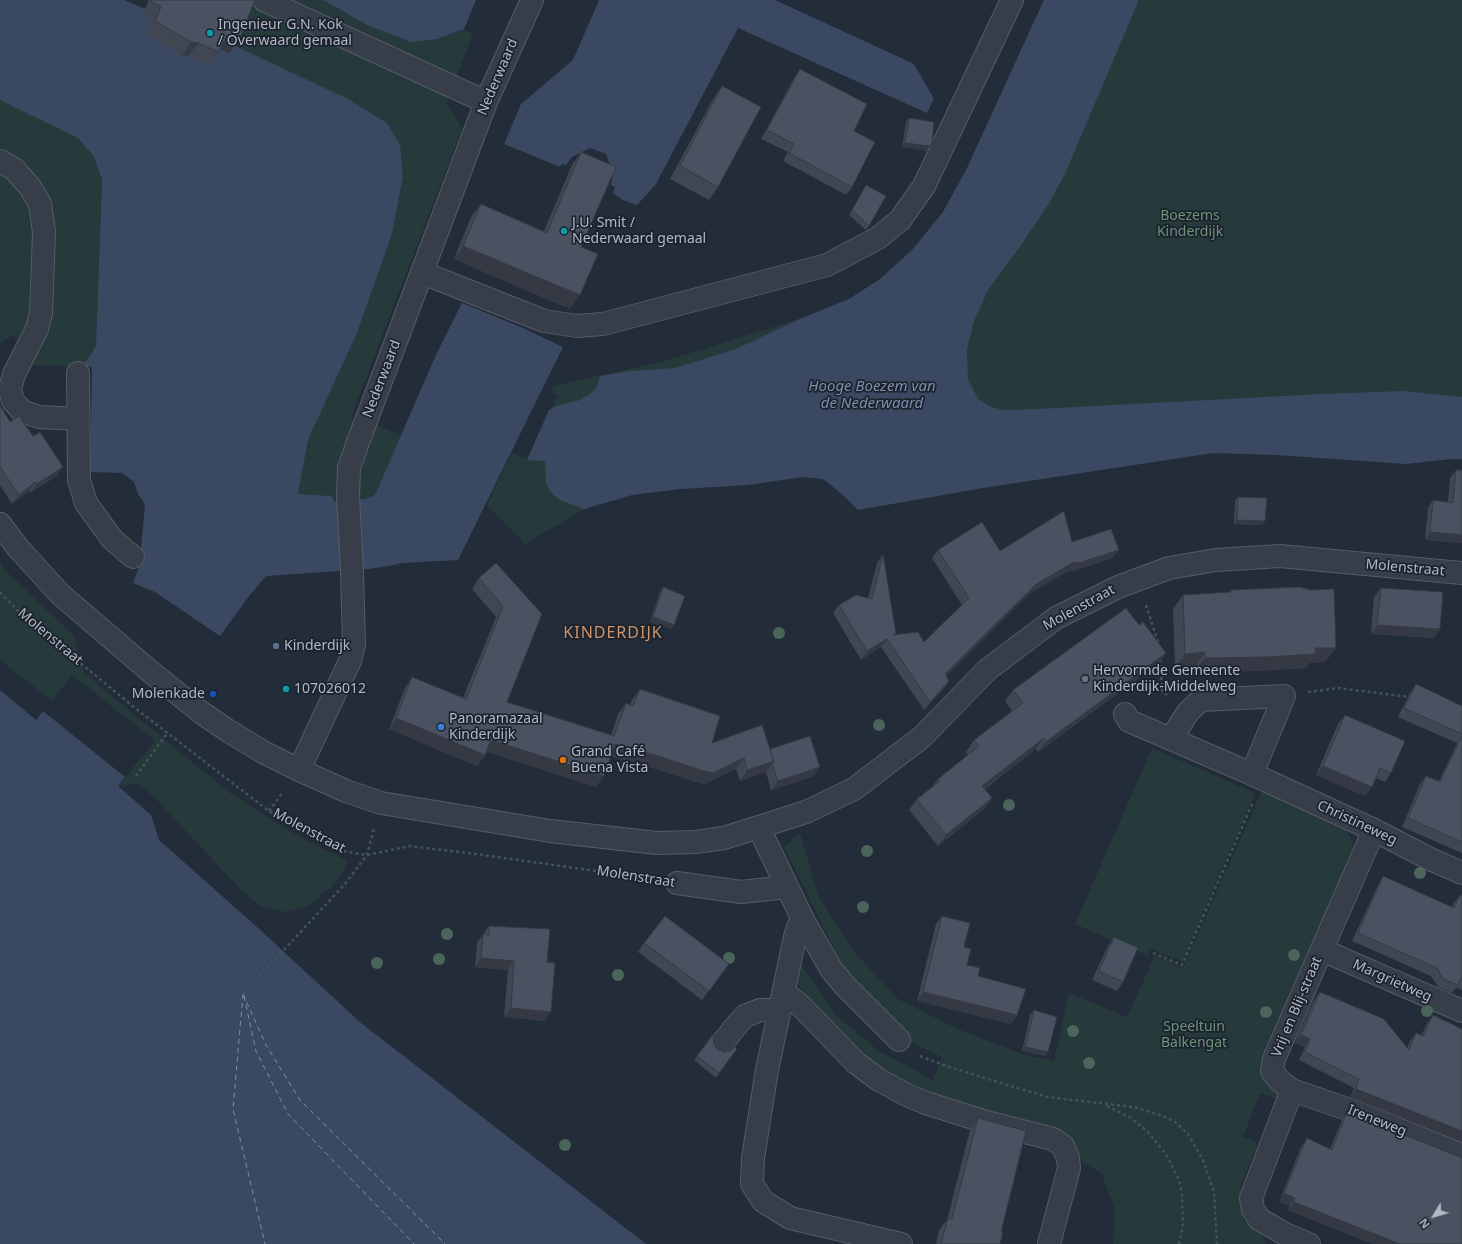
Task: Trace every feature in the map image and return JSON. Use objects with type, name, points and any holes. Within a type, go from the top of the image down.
[{"type":"street","points":[[264,0],[486,102]]},
{"type":"street","name":"Nederwaard","points":[[299,770],[350,661],[354,644],[348,496],[350,468],[357,445],[423,273],[486,102],[532,0]]},
{"type":"street","points":[[423,273],[544,321],[577,326],[603,324],[827,265],[878,238],[900,220],[924,186],[1012,0]]},
{"type":"street","points":[[0,161],[14,169],[30,187],[40,204],[44,232],[41,313],[36,330],[14,374],[10,389],[13,400],[22,411],[39,417],[78,419]]},
{"type":"street","points":[[78,373],[79,480],[86,503],[112,539],[133,557]]},
{"type":"street","name":"Molenstraat","points":[[0,524],[18,548],[60,594],[152,673],[202,713],[262,752],[299,770],[346,792],[380,803],[550,831],[657,843],[696,842],[724,838],[806,812],[854,789],[922,737],[987,670],[1043,627],[1056,618],[1118,587],[1169,568],[1216,560],[1280,556],[1462,573]]},
{"type":"street","points":[[1172,740],[1188,712],[1201,700],[1284,696],[1258,777]]},
{"type":"street","name":"Christineweg","points":[[1125,714],[1129,720],[1374,830],[1462,873]]},
{"type":"street","points":[[759,828],[803,920],[831,969],[845,986],[899,1040]]},
{"type":"street","name":"Vrij en Blij-straat","points":[[1292,1090],[1280,1081],[1272,1070],[1274,1059],[1374,830]]},
{"type":"street","name":"Molenstraat","points":[[677,883],[741,892],[787,887]]},
{"type":"street","points":[[803,920],[795,936],[767,1070],[753,1158],[752,1184],[763,1201],[790,1218],[901,1244]]},
{"type":"street","name":"Margrietweg","points":[[1322,950],[1462,1011]]},
{"type":"street","points":[[722,1044],[745,1016],[782,1001],[801,1006],[856,1063],[879,1080],[907,1095],[926,1103],[986,1122],[1053,1139],[1063,1146],[1068,1158],[1069,1168],[1049,1244]]},
{"type":"street","points":[[1292,1090],[1251,1198],[1253,1209],[1259,1219],[1283,1239],[1309,1244]]},
{"type":"street","name":"Ireneweg","points":[[1292,1090],[1356,1112],[1462,1155]]},
{"type":"path","points":[[1138,580],[1159,648]]},
{"type":"path","name":"Molenstraat","points":[[0,592],[22,615],[135,708],[269,811],[310,835],[347,852],[367,855],[410,846],[677,883]]},
{"type":"path","points":[[1160,655],[1162,691]]},
{"type":"path","points":[[1284,696],[1338,688],[1415,698]]},
{"type":"path","points":[[136,776],[168,732]]},
{"type":"path","points":[[1153,953],[1182,965],[1258,777]]},
{"type":"path","points":[[243,994],[344,885],[367,855]]},
{"type":"path","points":[[899,1040],[922,1057],[946,1066],[1047,1097],[1104,1105],[1134,1107],[1163,1116],[1175,1122],[1188,1134],[1203,1160],[1214,1192],[1216,1244]]},
{"type":"path","points":[[1104,1105],[1131,1118],[1147,1131],[1166,1154],[1179,1180],[1182,1196],[1183,1225],[1179,1244]]},
{"type":"green space","points":[[252,0],[323,0],[367,25],[438,39],[464,29],[473,34],[446,104],[462,129],[351,417],[366,421],[401,435],[375,495],[365,499],[334,502],[332,496],[298,494],[308,440],[357,333],[392,234],[403,177],[233,45]]},
{"type":"green space","name":"Boezems Kinderdijk","points":[[1044,0],[1462,0],[1462,454],[1248,440],[602,489],[597,502],[525,544],[487,505],[512,453],[527,459],[558,396],[551,392],[553,386],[665,361],[802,318],[849,299],[880,279],[912,250],[943,212],[966,170]]},
{"type":"green space","points":[[0,100],[79,139],[94,157],[102,180],[96,345],[82,366],[92,367],[24,365],[14,334],[0,344]]},
{"type":"green space","points":[[0,563],[7,572],[73,635],[85,673],[108,693],[230,793],[289,831],[348,861],[342,873],[331,887],[308,906],[286,912],[260,906],[239,888],[155,798],[139,784],[118,786],[155,741],[72,675],[52,701],[0,660]]},
{"type":"green space","points":[[1152,748],[1255,793],[1182,962],[1151,949],[1148,956],[1075,924]]},
{"type":"green space","name":"Speeltuin Balkengat","points":[[1263,788],[1340,822],[1353,842],[1351,864],[1262,1074],[1279,1092],[1278,1096],[1276,1099],[1260,1093],[1243,1137],[1258,1143],[1240,1187],[1245,1221],[1262,1235],[1266,1244],[1113,1244],[1115,1210],[1102,1174],[1071,1155],[998,1136],[849,1066],[824,1046],[838,1035],[791,976],[795,956],[836,1015],[879,1051],[933,1080],[942,1057],[882,1028],[847,975],[784,847],[800,833],[818,895],[855,953],[898,999],[958,1029],[1025,1055],[1054,1060],[1069,993],[1127,1017],[1155,955],[1183,968]]},
{"type":"water","points":[[0,0],[124,0],[233,45],[346,98],[387,123],[400,145],[403,177],[392,234],[357,333],[308,440],[298,494],[332,496],[334,502],[365,499],[375,495],[436,355],[462,303],[523,328],[563,347],[458,560],[402,563],[369,569],[266,576],[249,596],[220,636],[155,592],[133,583],[139,567],[145,506],[139,496],[134,482],[122,473],[90,472],[92,367],[82,366],[96,345],[102,180],[94,157],[79,139],[0,100]]},
{"type":"water","points":[[323,0],[476,0],[464,29],[438,39],[411,42],[367,25]]},
{"type":"water","points":[[599,0],[775,0],[914,64],[934,99],[927,113],[738,28],[656,184],[637,205],[623,200],[613,193],[615,187],[611,185],[613,173],[606,154],[590,148],[572,157],[566,165],[562,164],[560,167],[504,144],[521,104],[573,60]]},
{"type":"water","name":"Hooge Boezem van de Nederwaard","points":[[1044,0],[1139,0],[1064,176],[1048,205],[988,290],[974,321],[967,349],[968,379],[978,399],[991,407],[1004,410],[1403,391],[1462,397],[1462,459],[1406,464],[1276,455],[1213,453],[983,488],[858,510],[843,495],[823,479],[803,477],[748,485],[680,489],[632,495],[584,509],[562,501],[552,494],[546,484],[545,461],[527,460],[549,410],[556,406],[580,400],[590,394],[597,387],[600,376],[630,371],[675,368],[736,349],[802,318],[849,299],[880,279],[912,250],[943,212],[966,170]]},
{"type":"water","points":[[0,690],[36,720],[43,711],[125,777],[118,786],[151,815],[159,840],[257,927],[361,1023],[646,1244],[0,1244]]},
{"type":"building","name":"Ingenieur G.N. Kok / Overwaard gemaal","points":[[152,0],[255,0],[239,40],[227,35],[219,52],[198,43],[191,42],[155,21],[161,7],[151,2]]},
{"type":"building","points":[[800,69],[867,104],[854,131],[875,142],[852,187],[789,153],[794,144],[767,130]]},
{"type":"building","points":[[722,86],[761,107],[718,187],[680,166]]},
{"type":"building","points":[[909,118],[934,122],[932,143],[930,146],[905,143]]},
{"type":"building","name":"J.U. Smit / Nederwaard gemaal","points":[[581,152],[616,167],[581,247],[598,254],[580,295],[463,246],[481,204],[547,233]]},
{"type":"building","points":[[866,185],[886,196],[869,226],[852,210]]},
{"type":"building","points":[[0,405],[10,422],[19,416],[33,436],[40,432],[63,467],[37,484],[35,482],[19,495],[0,467]]},
{"type":"building","points":[[1456,470],[1462,470],[1462,535],[1430,532],[1433,500],[1453,503]]},
{"type":"building","points":[[1238,497],[1267,498],[1265,521],[1237,520]]},
{"type":"building","points":[[1064,511],[1072,542],[1111,529],[1119,550],[1082,562],[1072,563],[1035,585],[945,674],[949,681],[930,702],[887,639],[867,651],[839,605],[856,595],[872,599],[883,554],[896,634],[893,635],[918,632],[924,642],[969,598],[938,550],[982,522],[1000,551]]},
{"type":"building","points":[[496,563],[542,614],[507,702],[614,736],[626,703],[633,706],[640,689],[720,716],[712,743],[762,725],[774,761],[747,770],[744,758],[713,773],[633,748],[632,750],[615,744],[604,776],[491,740],[485,755],[396,718],[412,677],[466,699],[503,606],[479,578]]},
{"type":"building","points":[[663,587],[685,596],[674,625],[653,617]]},
{"type":"building","points":[[1300,587],[1310,590],[1334,589],[1336,648],[1315,648],[1316,654],[1267,657],[1205,658],[1205,652],[1185,654],[1183,595],[1231,592],[1231,590]]},
{"type":"building","points":[[1381,588],[1443,592],[1440,629],[1377,625]]},
{"type":"building","points":[[1126,608],[1139,625],[1143,622],[1166,653],[1047,741],[1044,738],[982,786],[992,798],[946,835],[917,799],[940,781],[938,779],[979,746],[974,740],[1023,703],[1013,690]]},
{"type":"building","points":[[1416,684],[1462,706],[1462,734],[1404,708]]},
{"type":"building","points":[[1345,715],[1405,741],[1391,773],[1380,768],[1372,787],[1323,766]]},
{"type":"building","points":[[810,736],[820,767],[778,781],[772,763],[774,761],[770,749]]},
{"type":"building","points":[[1462,736],[1462,842],[1408,818],[1426,776],[1440,782]]},
{"type":"building","points":[[1383,876],[1454,908],[1460,895],[1462,895],[1462,980],[1460,979],[1458,985],[1443,979],[1437,968],[1358,933]]},
{"type":"building","points":[[665,916],[729,964],[709,991],[644,943]]},
{"type":"building","points":[[942,916],[970,923],[964,947],[971,949],[967,965],[980,968],[978,976],[1026,989],[1017,1015],[923,992]]},
{"type":"building","points":[[489,926],[550,929],[547,962],[555,963],[551,1012],[511,1008],[514,961],[481,958],[483,934],[489,935]]},
{"type":"building","points":[[1114,937],[1138,948],[1123,982],[1099,971]]},
{"type":"building","points":[[1320,992],[1384,1019],[1409,1050],[1416,1033],[1423,1036],[1433,1015],[1462,1029],[1462,1131],[1356,1089],[1359,1079],[1305,1052],[1310,1039],[1301,1035]]},
{"type":"building","points":[[1034,1010],[1057,1017],[1048,1052],[1025,1047]]},
{"type":"building","points":[[715,1032],[713,1038],[717,1049],[724,1052],[730,1051],[735,1047],[737,1049],[719,1073],[697,1056]]},
{"type":"building","points":[[1347,1112],[1462,1158],[1462,1244],[1400,1244],[1294,1202],[1295,1198],[1284,1193],[1307,1138],[1332,1150]]},
{"type":"building","points":[[978,1118],[1026,1131],[1001,1232],[1003,1232],[1000,1244],[941,1244],[948,1218],[952,1219]]},
{"type":"ferry route","points":[[243,994],[266,1045],[300,1100],[445,1244]]},
{"type":"ferry route","points":[[243,994],[233,1109],[265,1244]]},
{"type":"ferry route","points":[[244,996],[256,1051],[288,1114],[414,1244]]},
{"type":"place","name":"Ingenieur G.N. Kok / Overwaard gemaal","points":[[210,33]]},
{"type":"place","name":"J.U. Smit / Nederwaard gemaal","points":[[564,231]]},
{"type":"place","name":"Kinderdijk","points":[[276,646]]},
{"type":"place","name":"Hervormde Gemeente Kinderdijk-Middelweg","points":[[1085,679]]},
{"type":"place","name":"107026012","points":[[286,689]]},
{"type":"place","name":"Molenkade","points":[[213,694]]},
{"type":"place","name":"Panoramazaal Kinderdijk","points":[[441,727]]},
{"type":"place","name":"Grand Café Buena Vista","points":[[563,760]]},
{"type":"district","name":"KINDERDIJK","points":[[613,633]]}]
